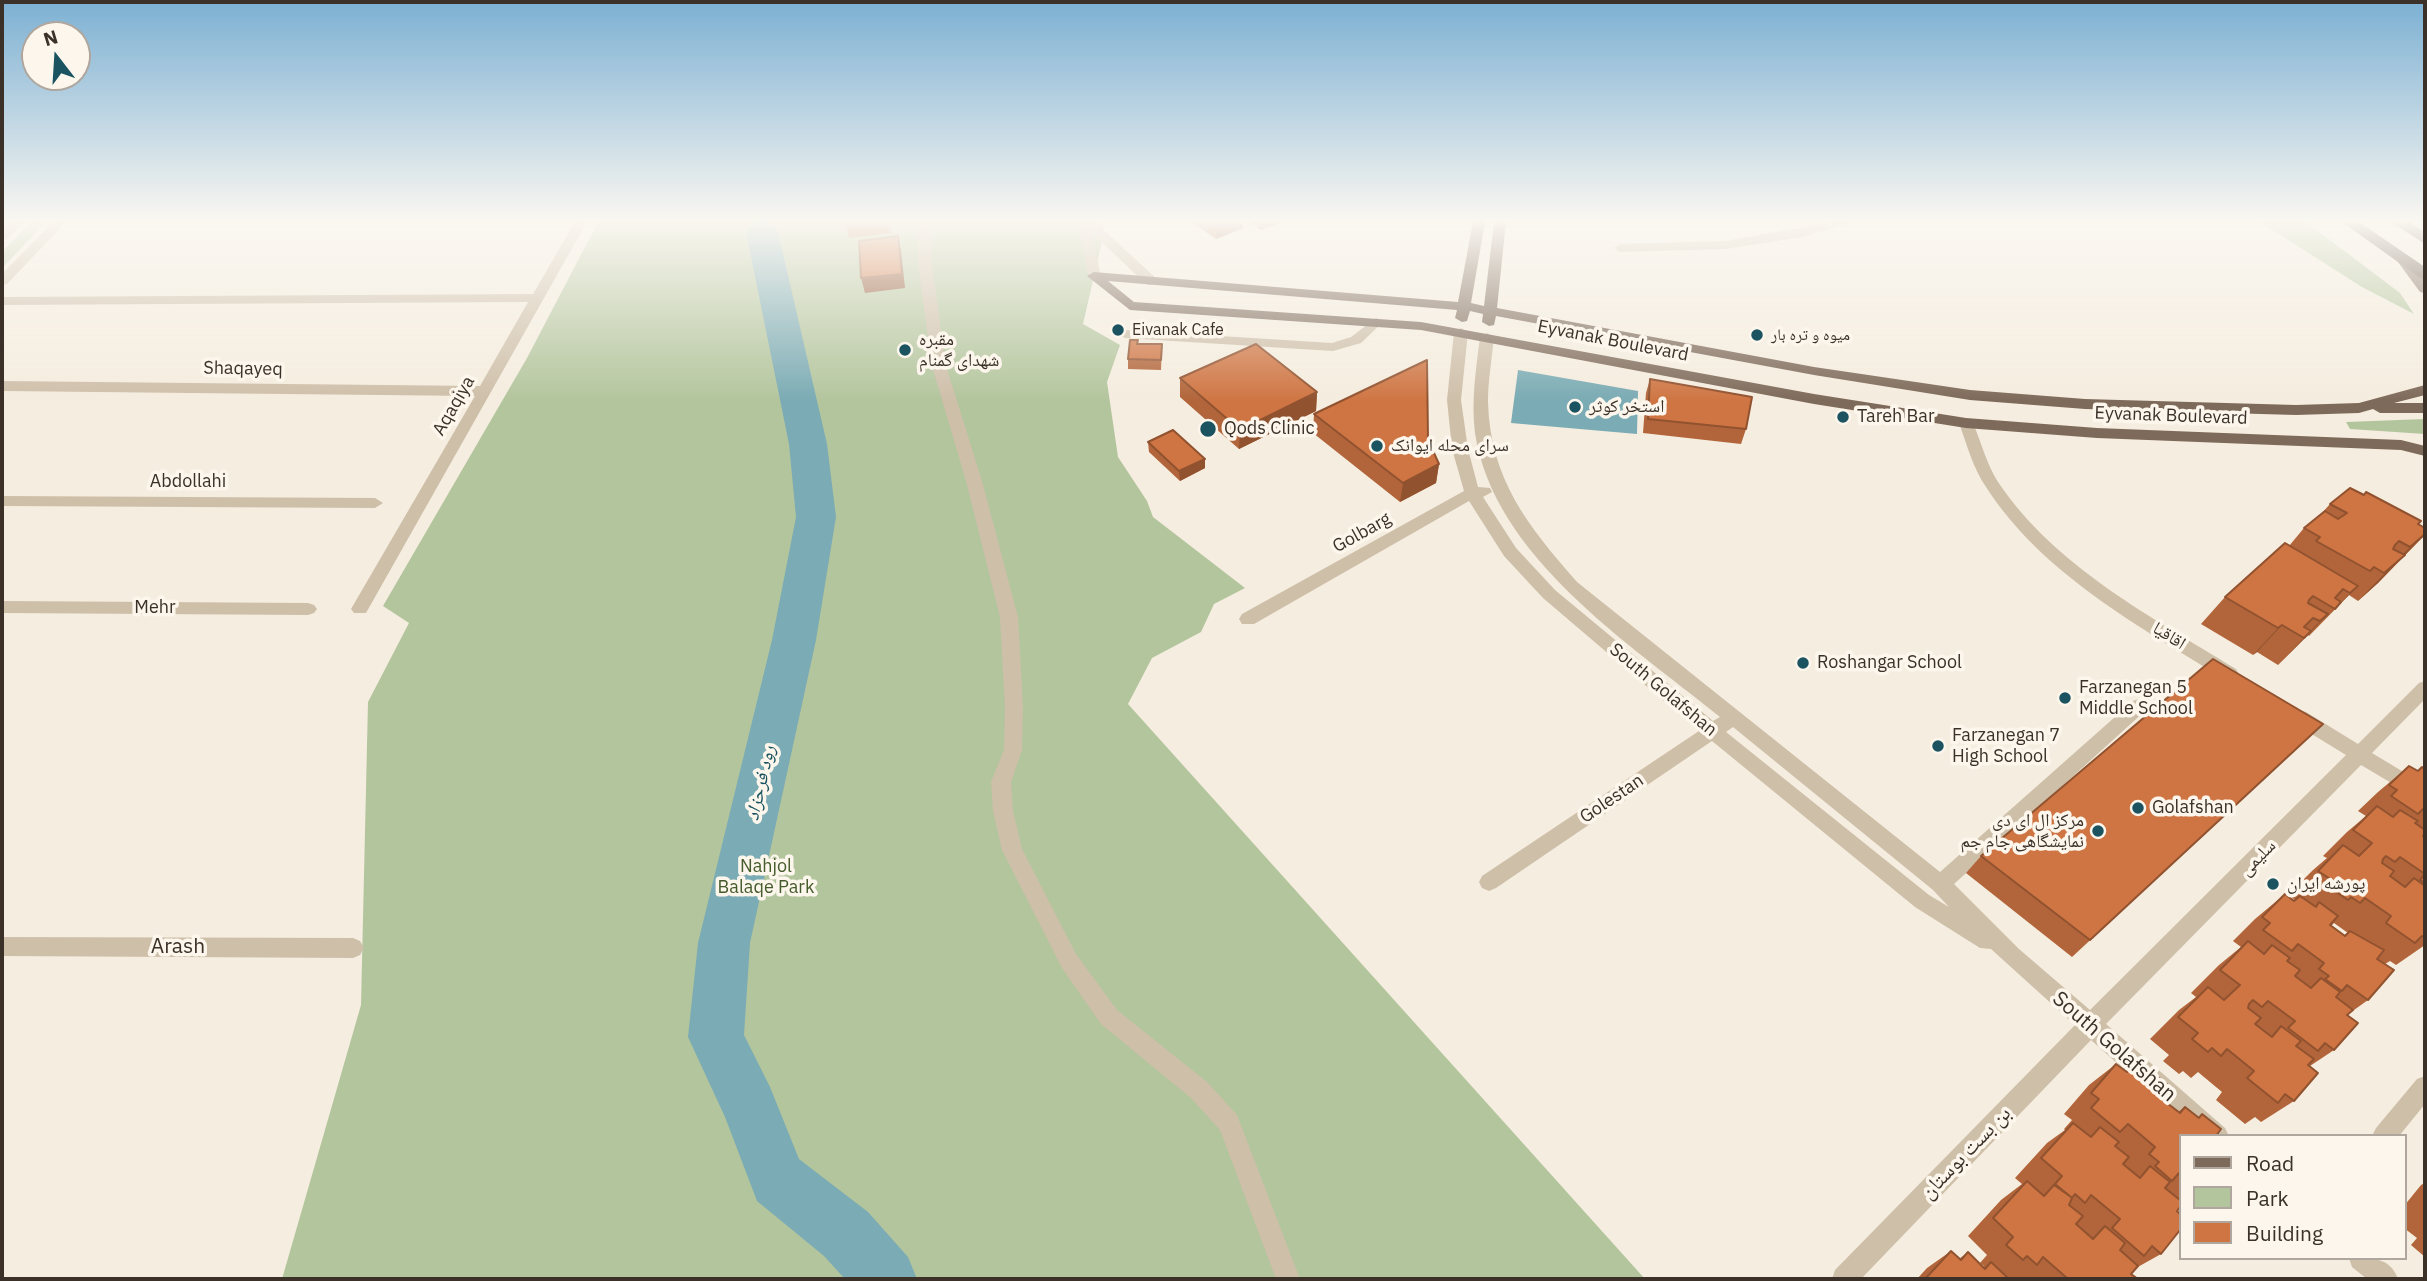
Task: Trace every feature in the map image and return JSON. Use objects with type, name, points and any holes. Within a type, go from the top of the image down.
[{"type":"main road","name":"Eyvanak Boulevard","points":[[1101,282],[1130,306],[1376,322],[1461,332],[1814,399],[1966,423],[2097,433],[2401,445],[2425,449]]},
{"type":"main road","name":"Eyvanak Boulevard","points":[[1152,282],[1464,306],[1800,369],[1970,396],[2111,405],[2296,410],[2359,408],[2425,390]]},
{"type":"main road","points":[[1461,332],[1468,282]]},
{"type":"main road","points":[[1487,337],[1494,282]]},
{"type":"main road","points":[[2359,408],[2425,408]]},
{"type":"street","name":"Aqaqiya","points":[[360,609],[546,282]]},
{"type":"street","points":[[927,282],[939,366],[974,481],[1009,617],[1014,707],[1013,750],[1001,782],[1003,811],[1013,850],[1069,961],[1109,1017],[1199,1090],[1229,1123],[1288,1279]]},
{"type":"street","points":[[2,301],[537,298]]},
{"type":"street","points":[[1125,334],[1333,346],[1356,340],[1376,322]]},
{"type":"street","name":"South Golafshan","points":[[1461,332],[1454,400],[1460,449],[1472,493],[1510,552],[1549,594],[1712,731],[1922,901],[2012,956]]},
{"type":"street","name":"South Golafshan","points":[[1487,337],[1481,403],[1486,448],[1497,489],[1534,544],[1572,586],[1940,884],[2012,956],[2215,1134]]},
{"type":"street","name":"Shaqayeq","points":[[2,386],[484,391]]},
{"type":"street","name":"اقاقیا","points":[[1966,423],[1992,485],[2047,550],[2135,615],[2246,684]]},
{"type":"street","name":"Golbarg","points":[[1248,619],[1472,493],[1497,489]]},
{"type":"street","name":"Abdollahi","points":[[2,501],[375,503]]},
{"type":"street","name":"Mehr","points":[[2,607],[309,609]]},
{"type":"street","name":"سلیمی","points":[[2089,1026],[2425,688]]},
{"type":"street","points":[[2280,705],[2425,795]]},
{"type":"street","points":[[1940,884],[2139,706]]},
{"type":"street","name":"Golestan","points":[[1489,882],[1735,716]]},
{"type":"street","name":"Arash","points":[[2,946],[354,948]]},
{"type":"street","name":"بن بست بوستان","points":[[1844,1279],[2089,1026]]},
{"type":"street","points":[[2386,1134],[2425,1087]]},
{"type":"street","points":[[2363,1260],[2386,1279]]},
{"type":"green space","name":"Nahjol Balaqe Park","points":[[567,282],[1093,282],[1083,324],[1120,345],[1107,382],[1118,457],[1147,501],[1153,517],[1245,588],[1214,604],[1201,632],[1152,658],[1128,704],[1645,1279],[282,1279],[361,1005],[368,702],[409,623],[383,606],[527,358]]},
{"type":"green space","points":[[2354,282],[2385,282],[2400,293],[2414,314]]},
{"type":"green space","points":[[2425,419],[2425,434],[2350,429],[2346,422]]},
{"type":"water","name":"استخر کوثر","points":[[1518,370],[1638,391],[1637,434],[1511,423]]},
{"type":"building","points":[[1130,340],[1138,340],[1137,344],[1162,344],[1161,360],[1128,359]]},
{"type":"building","points":[[1256,344],[1317,392],[1240,430],[1180,378]]},
{"type":"building","name":"سرای محله ایوانک","points":[[1427,360],[1428,440],[1439,464],[1403,483],[1314,414]]},
{"type":"building","points":[[1650,379],[1752,397],[1746,429],[1648,419]]},
{"type":"building","points":[[1173,430],[1205,459],[1179,471],[1148,442]]},
{"type":"building","points":[[2350,488],[2364,495],[2366,492],[2421,521],[2418,524],[2425,528],[2425,534],[2410,547],[2399,541],[2395,545],[2393,549],[2405,555],[2384,573],[2374,567],[2370,571],[2316,541],[2320,537],[2304,528],[2325,511],[2338,519],[2347,513],[2330,504]]},
{"type":"building","points":[[2285,543],[2358,586],[2350,593],[2343,589],[2335,598],[2341,602],[2335,609],[2313,596],[2308,603],[2328,614],[2320,621],[2313,618],[2304,627],[2311,631],[2304,638],[2282,625],[2278,628],[2225,597]]},
{"type":"building","name":"Golafshan","points":[[2213,659],[2323,724],[2090,940],[1981,856]]},
{"type":"building","points":[[2409,766],[2418,771],[2422,767],[2425,769],[2425,809],[2418,814],[2391,796],[2397,790],[2389,785]]},
{"type":"building","points":[[2377,806],[2393,817],[2400,810],[2418,821],[2415,823],[2425,830],[2425,874],[2400,857],[2395,862],[2386,856],[2382,863],[2394,871],[2390,876],[2405,887],[2414,878],[2425,886],[2425,938],[2422,936],[2415,943],[2386,923],[2391,916],[2365,898],[2360,903],[2351,897],[2348,900],[2332,889],[2338,884],[2318,871],[2343,845],[2359,856],[2372,843],[2353,830]]},
{"type":"building","points":[[2285,894],[2294,901],[2300,896],[2316,907],[2319,902],[2338,916],[2330,925],[2345,936],[2350,931],[2384,950],[2377,959],[2394,970],[2368,1000],[2347,985],[2342,991],[2325,979],[2329,976],[2319,969],[2324,963],[2298,944],[2292,951],[2263,930],[2270,923],[2262,917]]},
{"type":"building","points":[[2248,941],[2264,954],[2272,945],[2290,958],[2287,961],[2300,970],[2295,976],[2311,988],[2321,978],[2340,992],[2336,997],[2353,1010],[2347,1015],[2358,1023],[2334,1050],[2325,1043],[2318,1051],[2288,1028],[2295,1021],[2268,1001],[2262,1007],[2253,1000],[2249,1004],[2248,1008],[2261,1018],[2255,1024],[2272,1037],[2281,1026],[2301,1041],[2296,1046],[2314,1059],[2308,1065],[2318,1073],[2294,1101],[2285,1094],[2278,1103],[2247,1078],[2254,1071],[2227,1049],[2221,1056],[2212,1048],[2208,1052],[2192,1039],[2198,1033],[2178,1017],[2208,987],[2224,1000],[2240,985],[2220,970]]},
{"type":"building","points":[[2116,1064],[2127,1072],[2133,1065],[2149,1078],[2154,1074],[2173,1089],[2163,1100],[2180,1113],[2185,1107],[2199,1118],[2202,1114],[2221,1129],[2217,1134],[2178,1134],[2178,1174],[2172,1181],[2155,1166],[2159,1162],[2149,1154],[2155,1147],[2128,1124],[2120,1132],[2091,1108],[2099,1099],[2091,1093]]},
{"type":"building","points":[[2073,1123],[2091,1137],[2100,1127],[2119,1142],[2115,1146],[2129,1157],[2123,1164],[2140,1178],[2150,1166],[2170,1182],[2165,1188],[2178,1198],[2178,1233],[2161,1254],[2152,1246],[2144,1256],[2112,1228],[2120,1219],[2091,1195],[2085,1203],[2075,1194],[2069,1205],[2083,1216],[2076,1224],[2093,1239],[2105,1226],[2125,1243],[2120,1250],[2138,1266],[2131,1274],[2138,1279],[2068,1279],[2043,1257],[2037,1265],[2027,1256],[2023,1260],[2006,1245],[2013,1237],[1993,1218],[2027,1181],[2044,1196],[2054,1185],[2071,1197],[2055,1184],[2062,1176],[2041,1158]]},
{"type":"building","points":[[1951,1251],[1961,1260],[1968,1252],[1985,1269],[1991,1262],[2009,1279],[1925,1279]]},
{"type":"waterway","name":"رود فرحزاد","points":[[773,282],[808,444],[816,517],[794,640],[724,943],[716,1037],[750,1107],[778,1180],[846,1234],[886,1279]]},
{"type":"place","name":"Eivanak Cafe","points":[[1118,330]]},
{"type":"place","name":"میوه و تره بار","points":[[1757,335]]},
{"type":"place","name":"مقبره شهدای گمنام","points":[[905,350]]},
{"type":"place","name":"استخر کوثر","points":[[1575,407]]},
{"type":"place","name":"Tareh Bar","points":[[1843,417]]},
{"type":"place","name":"Qods Clinic","points":[[1208,429]]},
{"type":"place","name":"سرای محله ایوانک","points":[[1377,446]]},
{"type":"place","name":"Roshangar School","points":[[1803,663]]},
{"type":"place","name":"Farzanegan 5 Middle School","points":[[2065,698]]},
{"type":"place","name":"Farzanegan 7 High School","points":[[1938,746]]},
{"type":"place","name":"Golafshan","points":[[2138,808]]},
{"type":"place","name":"مرکز ال ای دی نمایشگاهی جام جم","points":[[2098,831]]},
{"type":"place","name":"پورشه ایران","points":[[2273,884]]}]
